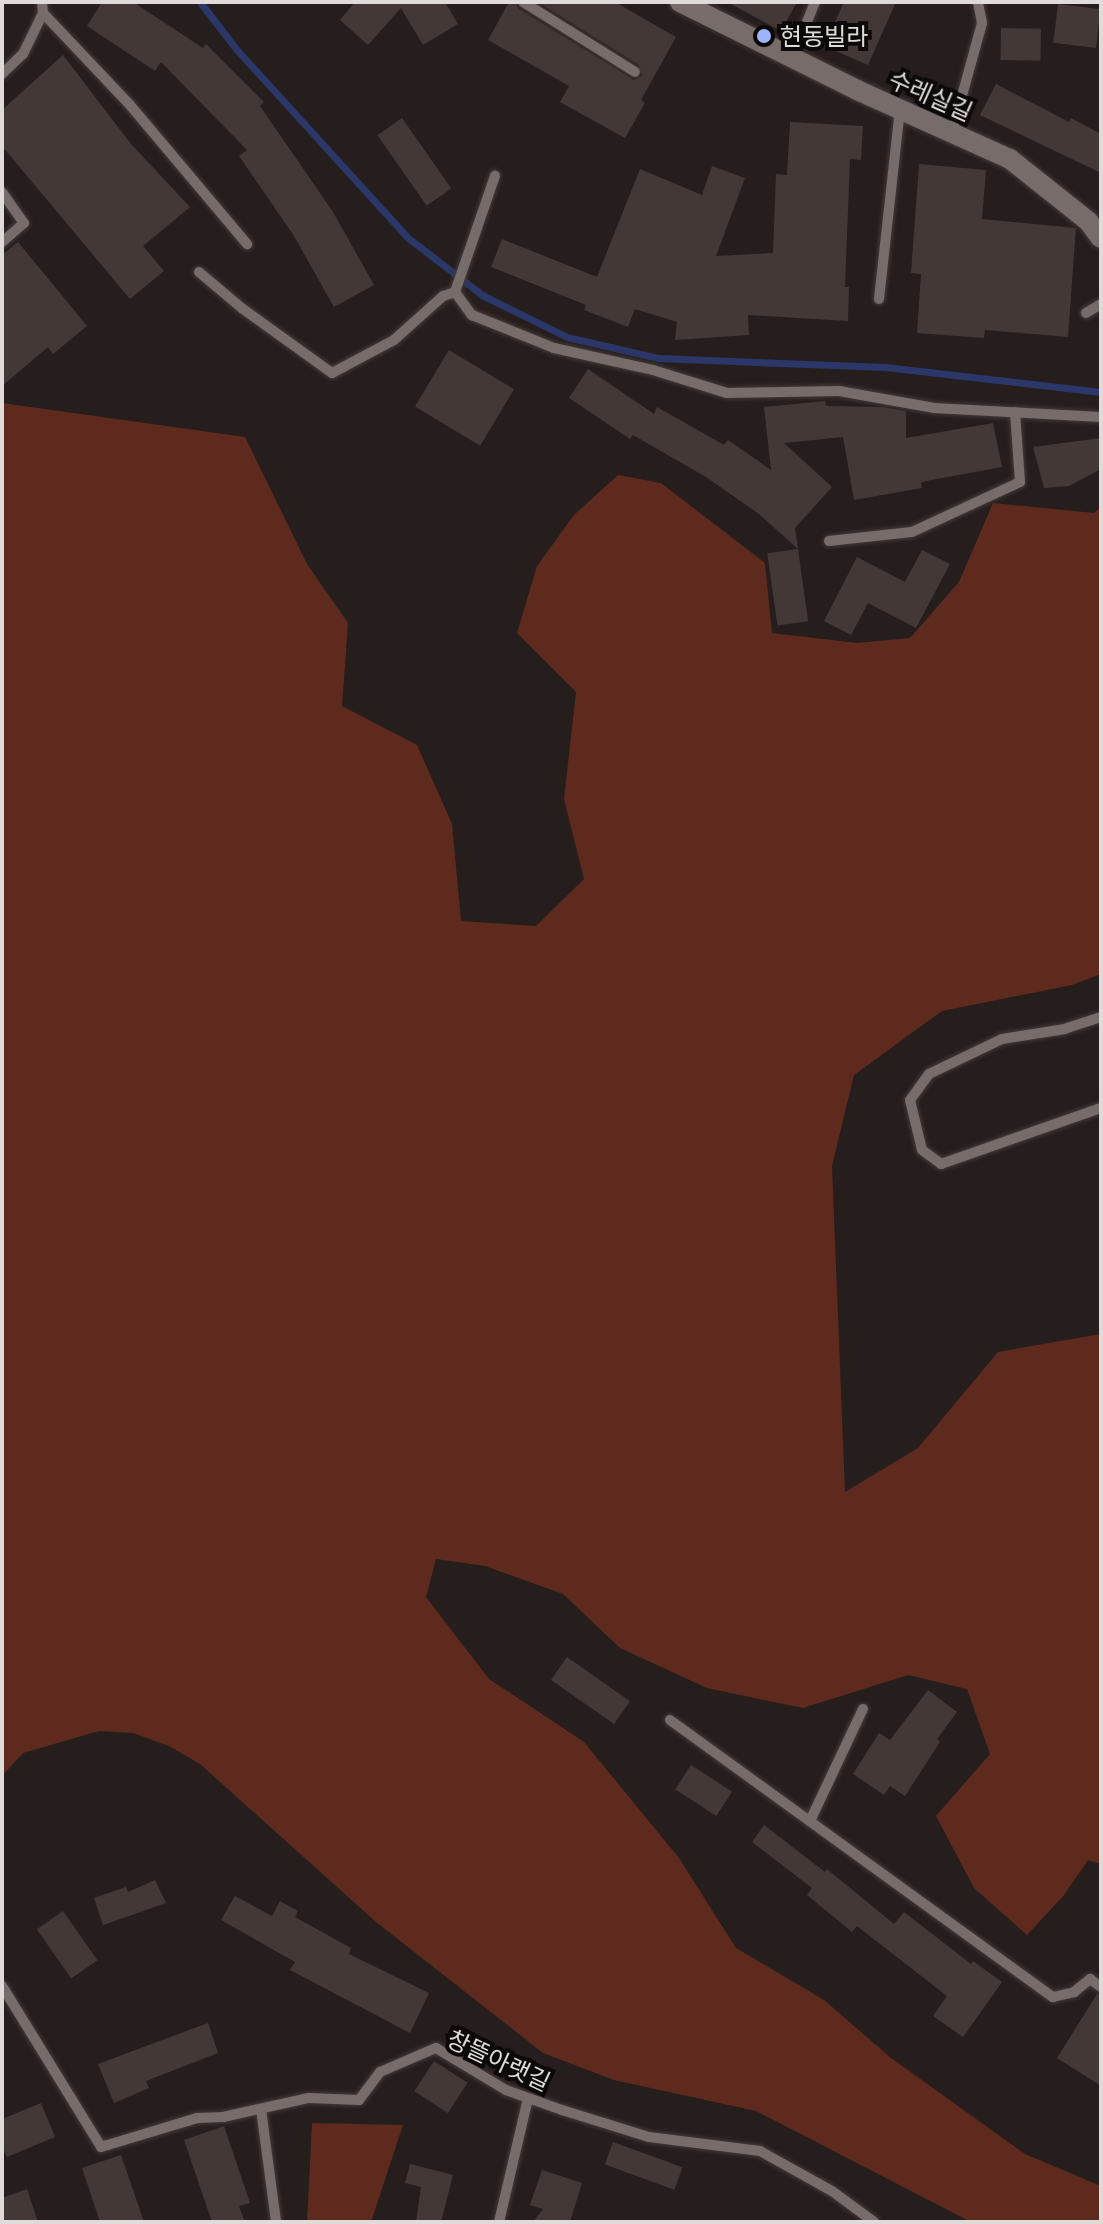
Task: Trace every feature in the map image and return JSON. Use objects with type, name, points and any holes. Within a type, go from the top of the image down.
[{"type":"street","name":"수레실길","points":[[680,2],[792,59],[1010,159],[1088,221],[1101,238]]},
{"type":"lane","points":[[523,2],[635,72]]},
{"type":"lane","points":[[792,59],[815,2]]},
{"type":"lane","points":[[952,132],[982,23],[978,2]]},
{"type":"lane","points":[[2,74],[23,54],[43,8],[247,244]]},
{"type":"lane","points":[[879,299],[900,109]]},
{"type":"lane","points":[[199,272],[243,309],[332,373],[394,340],[443,296],[455,291],[495,176]]},
{"type":"lane","points":[[2,192],[24,223],[2,242]]},
{"type":"lane","points":[[455,291],[472,315],[554,348],[653,370],[727,393],[839,391],[934,408],[1101,417]]},
{"type":"lane","points":[[1086,313],[1101,304]]},
{"type":"lane","points":[[829,541],[912,532],[1020,482],[1015,412]]},
{"type":"lane","points":[[1101,1017],[1065,1029],[1002,1039],[929,1074],[910,1100],[922,1150],[941,1164],[1101,1108]]},
{"type":"lane","points":[[810,1821],[863,1709]]},
{"type":"lane","points":[[670,1720],[1053,1997],[1074,1992],[1090,1979],[1101,1987]]},
{"type":"lane","name":"창뜰아랫길","points":[[2,1986],[101,2147],[197,2118],[223,2117],[309,2098],[359,2100],[380,2072],[436,2048],[506,2090],[649,2137],[760,2151],[832,2191],[874,2222]]},
{"type":"lane","points":[[499,2222],[528,2098]]},
{"type":"lane","points":[[261,2109],[276,2222]]},
{"type":"shaded area","points":[[2,403],[245,437],[307,564],[348,623],[342,706],[417,745],[452,824],[461,921],[536,926],[584,879],[564,799],[576,692],[517,633],[537,566],[574,515],[618,475],[661,483],[765,563],[772,633],[857,643],[910,638],[959,582],[993,503],[1094,513],[1101,507],[1101,974],[1072,985],[942,1011],[854,1075],[832,1166],[845,1492],[918,1448],[998,1352],[1101,1334],[1101,1864],[1088,1860],[1064,1895],[1027,1935],[974,1888],[936,1816],[990,1754],[967,1689],[908,1675],[803,1708],[707,1688],[620,1648],[563,1594],[485,1566],[436,1559],[426,1597],[489,1679],[584,1742],[679,1858],[736,1948],[824,2000],[891,2058],[1025,2154],[1101,2186],[1101,2222],[971,2222],[756,2111],[614,2080],[543,2053],[376,1922],[200,1764],[169,1746],[133,1733],[99,1731],[23,1753],[2,1776]]},
{"type":"shaded area","points":[[312,2123],[403,2125],[371,2222],[307,2222]]},
{"type":"building","points":[[102,2],[133,2],[203,48],[206,44],[264,102],[260,106],[333,212],[374,285],[334,307],[294,236],[239,156],[247,150],[161,62],[155,71],[87,26]]},
{"type":"building","points":[[355,2],[445,2],[458,24],[423,45],[401,8],[368,45],[340,20]]},
{"type":"building","points":[[509,2],[515,2],[519,9],[634,80],[642,76],[639,65],[538,2],[615,2],[676,37],[641,100],[645,103],[625,138],[560,102],[569,86],[488,40]]},
{"type":"building","points":[[727,2],[797,2],[781,31]]},
{"type":"building","points":[[844,2],[896,2],[868,65],[824,46]]},
{"type":"building","points":[[1058,4],[1101,9],[1096,48],[1053,43]]},
{"type":"building","points":[[1001,28],[1041,29],[1040,61],[1000,60]]},
{"type":"building","points":[[63,55],[131,144],[190,207],[143,246],[164,271],[130,299],[2,146],[2,110]]},
{"type":"building","points":[[996,84],[1069,122],[1071,118],[1101,134],[1101,173],[980,115]]},
{"type":"building","points":[[402,118],[451,188],[427,206],[377,135]]},
{"type":"building","points":[[790,122],[863,126],[861,160],[850,159],[845,287],[849,287],[848,321],[748,315],[749,335],[675,340],[677,322],[635,309],[628,327],[584,310],[586,305],[491,267],[502,239],[597,277],[640,169],[702,195],[712,166],[745,178],[716,256],[773,253],[776,174],[787,175]]},
{"type":"building","points":[[919,164],[986,170],[982,219],[1076,228],[1068,337],[985,330],[984,338],[917,333],[921,274],[911,273]]},
{"type":"building","points":[[18,242],[87,326],[53,354],[48,347],[2,386],[2,255]]},
{"type":"building","points":[[449,350],[514,389],[480,446],[415,407]]},
{"type":"building","points":[[588,369],[654,414],[657,407],[724,445],[728,440],[771,470],[764,407],[825,401],[826,406],[882,407],[906,411],[906,438],[993,423],[1002,467],[921,482],[922,488],[854,500],[843,437],[784,443],[832,487],[795,528],[798,549],[759,514],[706,477],[633,435],[630,439],[569,398]]},
{"type":"building","points":[[1101,438],[1101,469],[1069,486],[1044,488],[1033,447]]},
{"type":"building","points":[[798,549],[808,621],[777,626],[767,553]]},
{"type":"building","points":[[922,550],[950,564],[916,628],[868,603],[851,635],[824,621],[857,557],[905,582]]},
{"type":"building","points":[[567,1657],[630,1701],[614,1724],[551,1680]]},
{"type":"building","points":[[928,1690],[957,1712],[937,1739],[940,1742],[905,1796],[890,1786],[884,1795],[853,1774],[879,1733],[890,1740]]},
{"type":"building","points":[[691,1765],[732,1792],[716,1816],[675,1789]]},
{"type":"building","points":[[764,1825],[825,1872],[827,1869],[894,1924],[904,1912],[971,1964],[973,1961],[1002,1982],[963,2037],[933,2016],[947,1996],[857,1926],[852,1932],[807,1895],[812,1888],[752,1842]]},
{"type":"building","points":[[155,1880],[166,1903],[103,1925],[94,1898],[126,1887],[128,1892]]},
{"type":"building","points":[[235,1896],[272,1916],[280,1901],[298,1911],[295,1917],[351,1948],[349,1954],[429,1993],[410,2033],[290,1970],[295,1962],[221,1920]]},
{"type":"building","points":[[63,1911],[97,1960],[71,1979],[37,1929]]},
{"type":"building","points":[[1097,1994],[1101,1995],[1101,2086],[1057,2058]]},
{"type":"building","points":[[208,2023],[218,2053],[146,2081],[149,2088],[114,2103],[98,2064]]},
{"type":"building","points":[[434,2061],[468,2083],[448,2113],[414,2091]]},
{"type":"building","points":[[41,2103],[55,2137],[7,2157],[2,2146],[2,2119]]},
{"type":"building","points":[[224,2126],[250,2203],[239,2206],[245,2222],[212,2222],[184,2140]]},
{"type":"building","points":[[613,2142],[683,2167],[674,2190],[605,2165]]},
{"type":"building","points":[[121,2155],[144,2222],[100,2222],[82,2168]]},
{"type":"building","points":[[410,2164],[453,2175],[441,2222],[416,2222],[421,2187],[405,2183]]},
{"type":"building","points":[[542,2170],[582,2183],[570,2222],[533,2222],[543,2209],[530,2205]]},
{"type":"building","points":[[27,2189],[38,2222],[2,2222],[2,2198]]},
{"type":"waterway","points":[[200,2],[237,50],[407,237],[482,295],[567,337],[658,358],[885,367],[1101,392]]},
{"type":"place","name":"현동빌라","points":[[764,36]]}]
